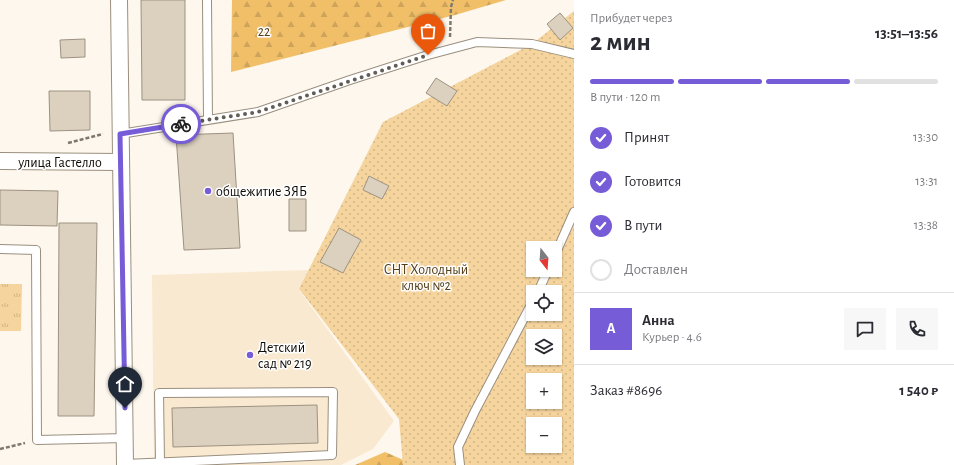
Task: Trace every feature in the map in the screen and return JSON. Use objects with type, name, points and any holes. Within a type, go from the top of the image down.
[{"type":"street","points":[[119,0],[120,162],[126,438],[125,464]]},
{"type":"street","name":"улица Гастелло","points":[[0,162],[120,162]]},
{"type":"lane","points":[[207,0],[208,120]]},
{"type":"lane","points":[[120,134],[258,112],[350,80],[477,42],[532,44],[574,54]]},
{"type":"lane","points":[[561,241],[574,212]]},
{"type":"lane","points":[[0,249],[36,250],[37,440],[126,438]]},
{"type":"lane","points":[[460,465],[458,447],[474,411],[526,313]]},
{"type":"lane","points":[[125,464],[332,455],[333,392],[159,393],[160,462]]},
{"type":"path","points":[[450,49],[451,7],[453,0]]},
{"type":"path","points":[[0,449],[37,440]]},
{"type":"shaded area","name":"Детский сад № 219","points":[[309,270],[299,290],[394,421],[373,449],[341,465],[154,465],[152,275]]},
{"type":"green space","name":"22","points":[[232,0],[506,0],[455,15],[231,72]]},
{"type":"green space","name":"СНТ Холодный ключ №2","points":[[574,11],[574,465],[403,465],[399,419],[299,289],[383,122],[532,44]]},
{"type":"green space","points":[[0,284],[22,284],[21,331],[0,331]]},
{"type":"green space","points":[[385,452],[408,462],[408,465],[355,465]]},
{"type":"building","points":[[141,0],[185,0],[185,100],[142,100]]},
{"type":"building","points":[[560,13],[573,28],[560,40],[547,24]]},
{"type":"building","points":[[85,39],[85,57],[61,58],[60,40]]},
{"type":"building","points":[[436,78],[457,91],[447,106],[426,93]]},
{"type":"building","points":[[49,91],[90,91],[90,130],[50,131]]},
{"type":"building","name":"общежитие ЗЯБ","points":[[233,133],[240,248],[184,250],[176,135]]},
{"type":"building","points":[[369,176],[389,186],[382,199],[363,190]]},
{"type":"building","points":[[0,190],[58,191],[57,226],[0,225]]},
{"type":"building","points":[[289,199],[306,199],[306,231],[289,231]]},
{"type":"building","points":[[59,223],[97,223],[94,416],[58,416]]},
{"type":"building","points":[[339,228],[361,240],[343,273],[320,262]]},
{"type":"building","points":[[317,405],[318,443],[173,447],[172,408]]},
{"type":"way so far","points":[[181,124],[258,112],[428,55]]},
{"type":"place","name":"общежитие ЗЯБ","points":[[208,191]]},
{"type":"place","name":"Детский сад № 219","points":[[250,355]]},
{"type":"route","points":[[125,408],[120,134],[181,124]]}]
